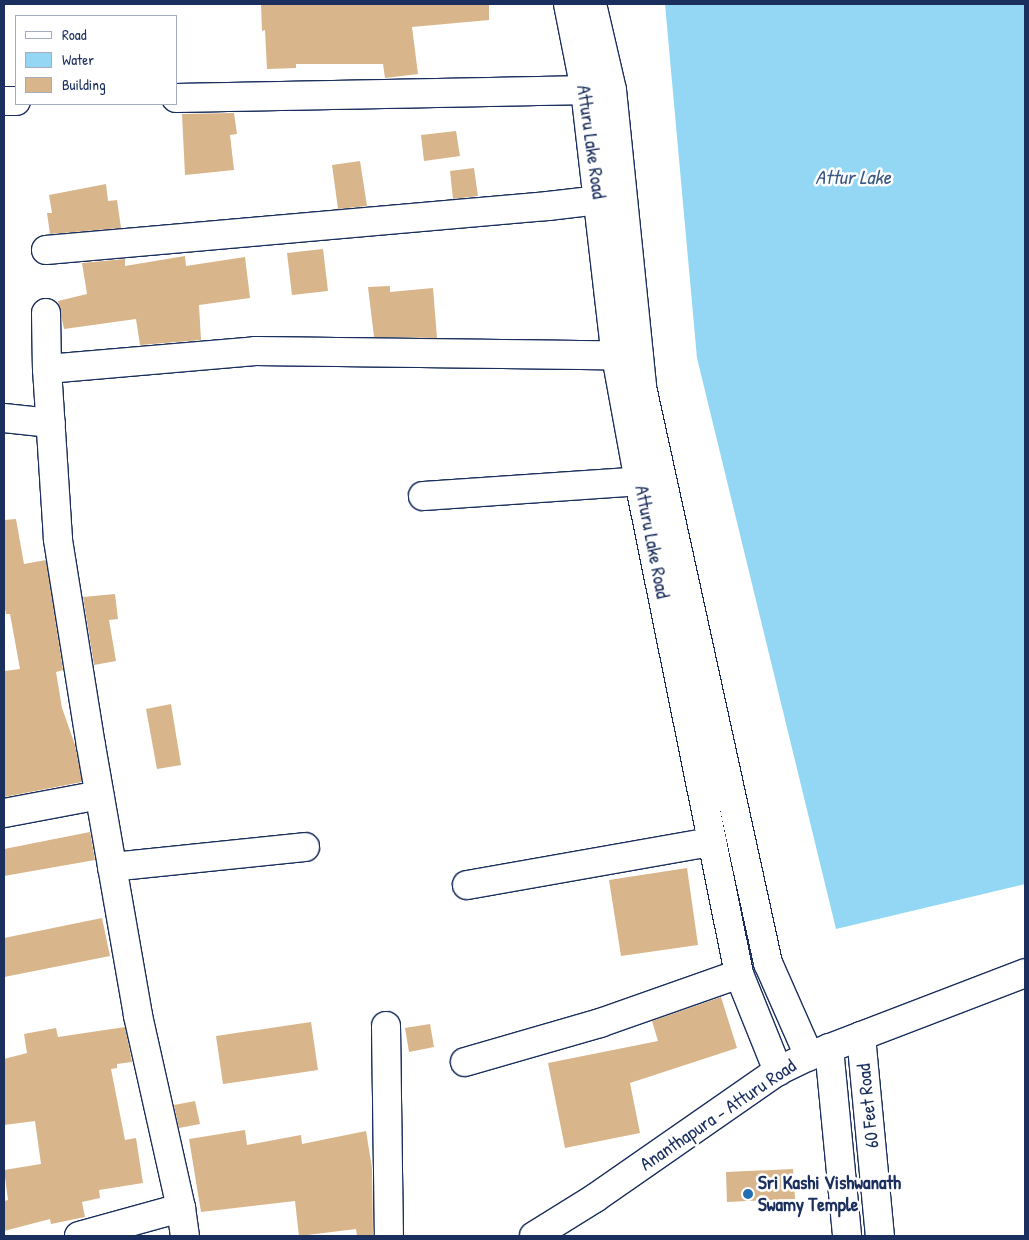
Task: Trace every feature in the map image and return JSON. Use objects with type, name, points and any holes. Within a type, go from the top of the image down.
[{"type":"street","name":"Atturu Lake Road","points":[[568,4],[598,90]]},
{"type":"street","name":"Atturu Lake Road","points":[[592,4],[598,90],[628,356],[651,480],[712,842],[739,974],[778,1071]]},
{"type":"street","points":[[178,98],[598,90]]},
{"type":"street","points":[[46,250],[611,198]]},
{"type":"street","points":[[46,313],[47,369],[58,539],[99,795],[138,1015],[182,1208],[185,1236]]},
{"type":"street","points":[[47,369],[255,351],[628,356]]},
{"type":"street","points":[[4,418],[50,423]]},
{"type":"street","name":"Atturu Lake Road","points":[[651,480],[768,963],[819,1052]]},
{"type":"street","points":[[423,496],[651,480]]},
{"type":"street","points":[[4,813],[99,795]]},
{"type":"street","points":[[467,885],[712,842]]},
{"type":"street","points":[[112,867],[305,847]]},
{"type":"street","name":"Ananthapura - Atturu Road","points":[[534,1236],[595,1198],[778,1071],[819,1052],[1025,973]]},
{"type":"street","points":[[465,1062],[600,1023],[739,974]]},
{"type":"street","points":[[386,1026],[389,1236]]},
{"type":"street","name":"60 Feet Road","points":[[861,1036],[880,1236]]},
{"type":"street","name":"60 Feet Road","points":[[819,1052],[847,1236]]},
{"type":"street","points":[[78,1236],[182,1208]]},
{"type":"water","name":"Attur Lake","points":[[665,4],[1025,4],[1025,884],[836,929],[697,358]]},
{"type":"building","points":[[261,4],[489,4],[489,20],[412,27],[418,74],[385,78],[383,64],[296,64],[296,68],[267,69],[265,30],[262,31]]},
{"type":"building","points":[[234,113],[237,134],[230,135],[234,170],[185,175],[182,114]]},
{"type":"building","points":[[456,131],[460,156],[424,161],[421,135]]},
{"type":"building","points":[[360,161],[367,206],[338,209],[332,165]]},
{"type":"building","points":[[474,168],[478,196],[453,199],[450,171]]},
{"type":"building","points":[[106,184],[108,201],[117,200],[121,228],[50,234],[47,213],[52,213],[49,195]]},
{"type":"building","points":[[323,249],[328,291],[292,295],[287,253]]},
{"type":"building","points":[[185,256],[186,266],[245,257],[250,298],[199,305],[201,340],[140,345],[136,319],[64,329],[58,301],[87,294],[82,263],[125,259],[125,266]]},
{"type":"building","points":[[390,286],[390,292],[433,288],[437,338],[374,337],[368,287]]},
{"type":"building","points":[[16,519],[24,564],[46,560],[63,670],[56,672],[62,708],[75,745],[82,782],[4,797],[4,671],[20,669],[10,614],[6,614],[4,603],[4,520]]},
{"type":"building","points":[[115,594],[118,619],[109,620],[116,661],[94,665],[83,597]]},
{"type":"building","points":[[171,704],[181,765],[157,769],[146,709]]},
{"type":"building","points":[[90,832],[95,860],[4,876],[4,849]]},
{"type":"building","points":[[687,868],[698,945],[621,956],[609,880]]},
{"type":"building","points":[[102,918],[110,956],[4,977],[4,938]]},
{"type":"building","points":[[721,997],[737,1048],[630,1083],[640,1133],[565,1148],[548,1063],[658,1041],[652,1021]]},
{"type":"building","points":[[311,1022],[318,1070],[223,1084],[216,1036]]},
{"type":"building","points":[[430,1024],[434,1047],[409,1052],[405,1028]]},
{"type":"building","points":[[125,1027],[132,1062],[117,1064],[117,1068],[111,1069],[125,1140],[136,1138],[143,1183],[99,1190],[100,1198],[82,1202],[85,1217],[51,1224],[50,1219],[4,1231],[4,1201],[8,1200],[4,1170],[41,1164],[35,1121],[4,1125],[4,1059],[27,1053],[24,1034],[56,1028],[58,1037]]},
{"type":"building","points":[[195,1101],[200,1124],[179,1128],[174,1105]]},
{"type":"building","points":[[245,1130],[247,1145],[301,1135],[302,1144],[366,1131],[372,1168],[373,1236],[357,1236],[356,1229],[299,1236],[295,1201],[201,1212],[189,1139]]},
{"type":"building","points":[[793,1169],[795,1199],[727,1202],[726,1172]]},
{"type":"place","name":"Sri Kashi Vishwanath Swamy Temple","points":[[748,1194]]}]
